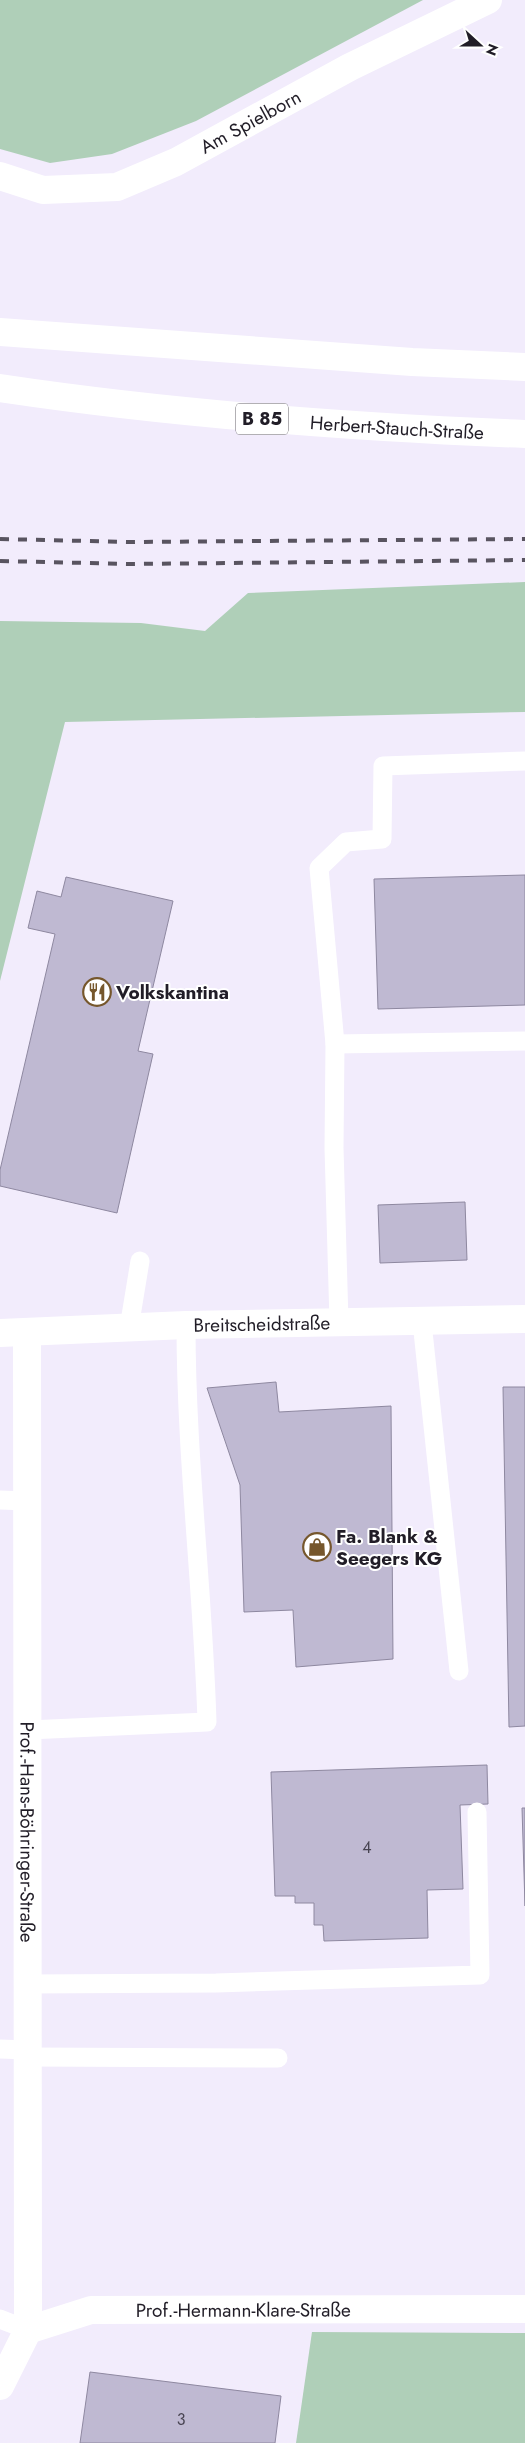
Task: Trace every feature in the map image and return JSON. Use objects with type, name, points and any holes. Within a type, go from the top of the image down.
[{"type":"street","name":"Am Spielborn","points":[[0,176],[43,190],[117,187],[176,162],[350,67],[488,0]]},
{"type":"street","points":[[0,332],[383,360],[525,367]]},
{"type":"street","name":"Herbert-Stauch-Straße","points":[[0,388],[88,401],[192,413],[366,427],[525,434]]},
{"type":"street","name":"Breitscheidstraße","points":[[0,1334],[186,1325],[525,1319]]},
{"type":"street","name":"Prof.-Hans-Böhringer-Straße","points":[[27,1333],[28,2330]]},
{"type":"street","name":"Prof.-Hermann-Klare-Straße","points":[[28,2330],[91,2310],[525,2308]]},
{"type":"street","points":[[0,2386],[28,2330]]},
{"type":"lane","points":[[339,1322],[334,1148],[335,1044],[319,868],[346,842],[382,839],[383,766],[525,762]]},
{"type":"lane","points":[[335,1044],[525,1041]]},
{"type":"lane","points":[[129,1328],[140,1261]]},
{"type":"lane","points":[[422,1322],[459,1671]]},
{"type":"lane","points":[[28,1730],[207,1722],[204,1627],[190,1455],[186,1325]]},
{"type":"lane","points":[[0,1500],[28,1501]]},
{"type":"lane","points":[[28,1984],[216,1983],[480,1975],[477,1812]]},
{"type":"lane","points":[[0,2049],[28,2054],[278,2058]]},
{"type":"lane","points":[[0,2319],[28,2330]]},
{"type":"green space","points":[[0,0],[423,0],[196,121],[112,154],[50,163],[0,149]]},
{"type":"green space","points":[[525,582],[525,712],[65,722],[0,981],[0,621],[141,623],[205,631],[248,593]]},
{"type":"green space","points":[[312,2332],[525,2333],[525,2443],[296,2443]]},
{"type":"building","points":[[525,875],[525,1005],[378,1009],[374,879]]},
{"type":"building","name":"Volkskantina","points":[[66,877],[173,901],[138,1051],[153,1054],[117,1213],[0,1186],[0,1170],[55,934],[28,928],[37,891],[61,897]]},
{"type":"building","points":[[465,1202],[467,1260],[380,1263],[378,1205]]},
{"type":"building","name":"Fa. Blank & Seegers KG","points":[[276,1382],[279,1412],[391,1406],[393,1659],[296,1667],[293,1610],[244,1612],[240,1485],[207,1388]]},
{"type":"building","points":[[503,1387],[525,1387],[525,1726],[509,1727]]},
{"type":"building","points":[[487,1765],[488,1804],[460,1805],[463,1889],[427,1890],[428,1938],[324,1941],[323,1925],[314,1925],[314,1903],[295,1903],[295,1896],[275,1896],[271,1772]]},
{"type":"building","points":[[522,1808],[525,1808],[525,1906]]},
{"type":"building","points":[[90,2372],[281,2396],[275,2443],[80,2443]]},
{"type":"railway","points":[[0,539],[131,542],[525,539]]},
{"type":"railway","points":[[0,561],[131,564],[525,560]]},
{"type":"place","name":"Volkskantina","points":[[97,992]]},
{"type":"place","name":"Fa. Blank & Seegers KG","points":[[317,1547]]}]
